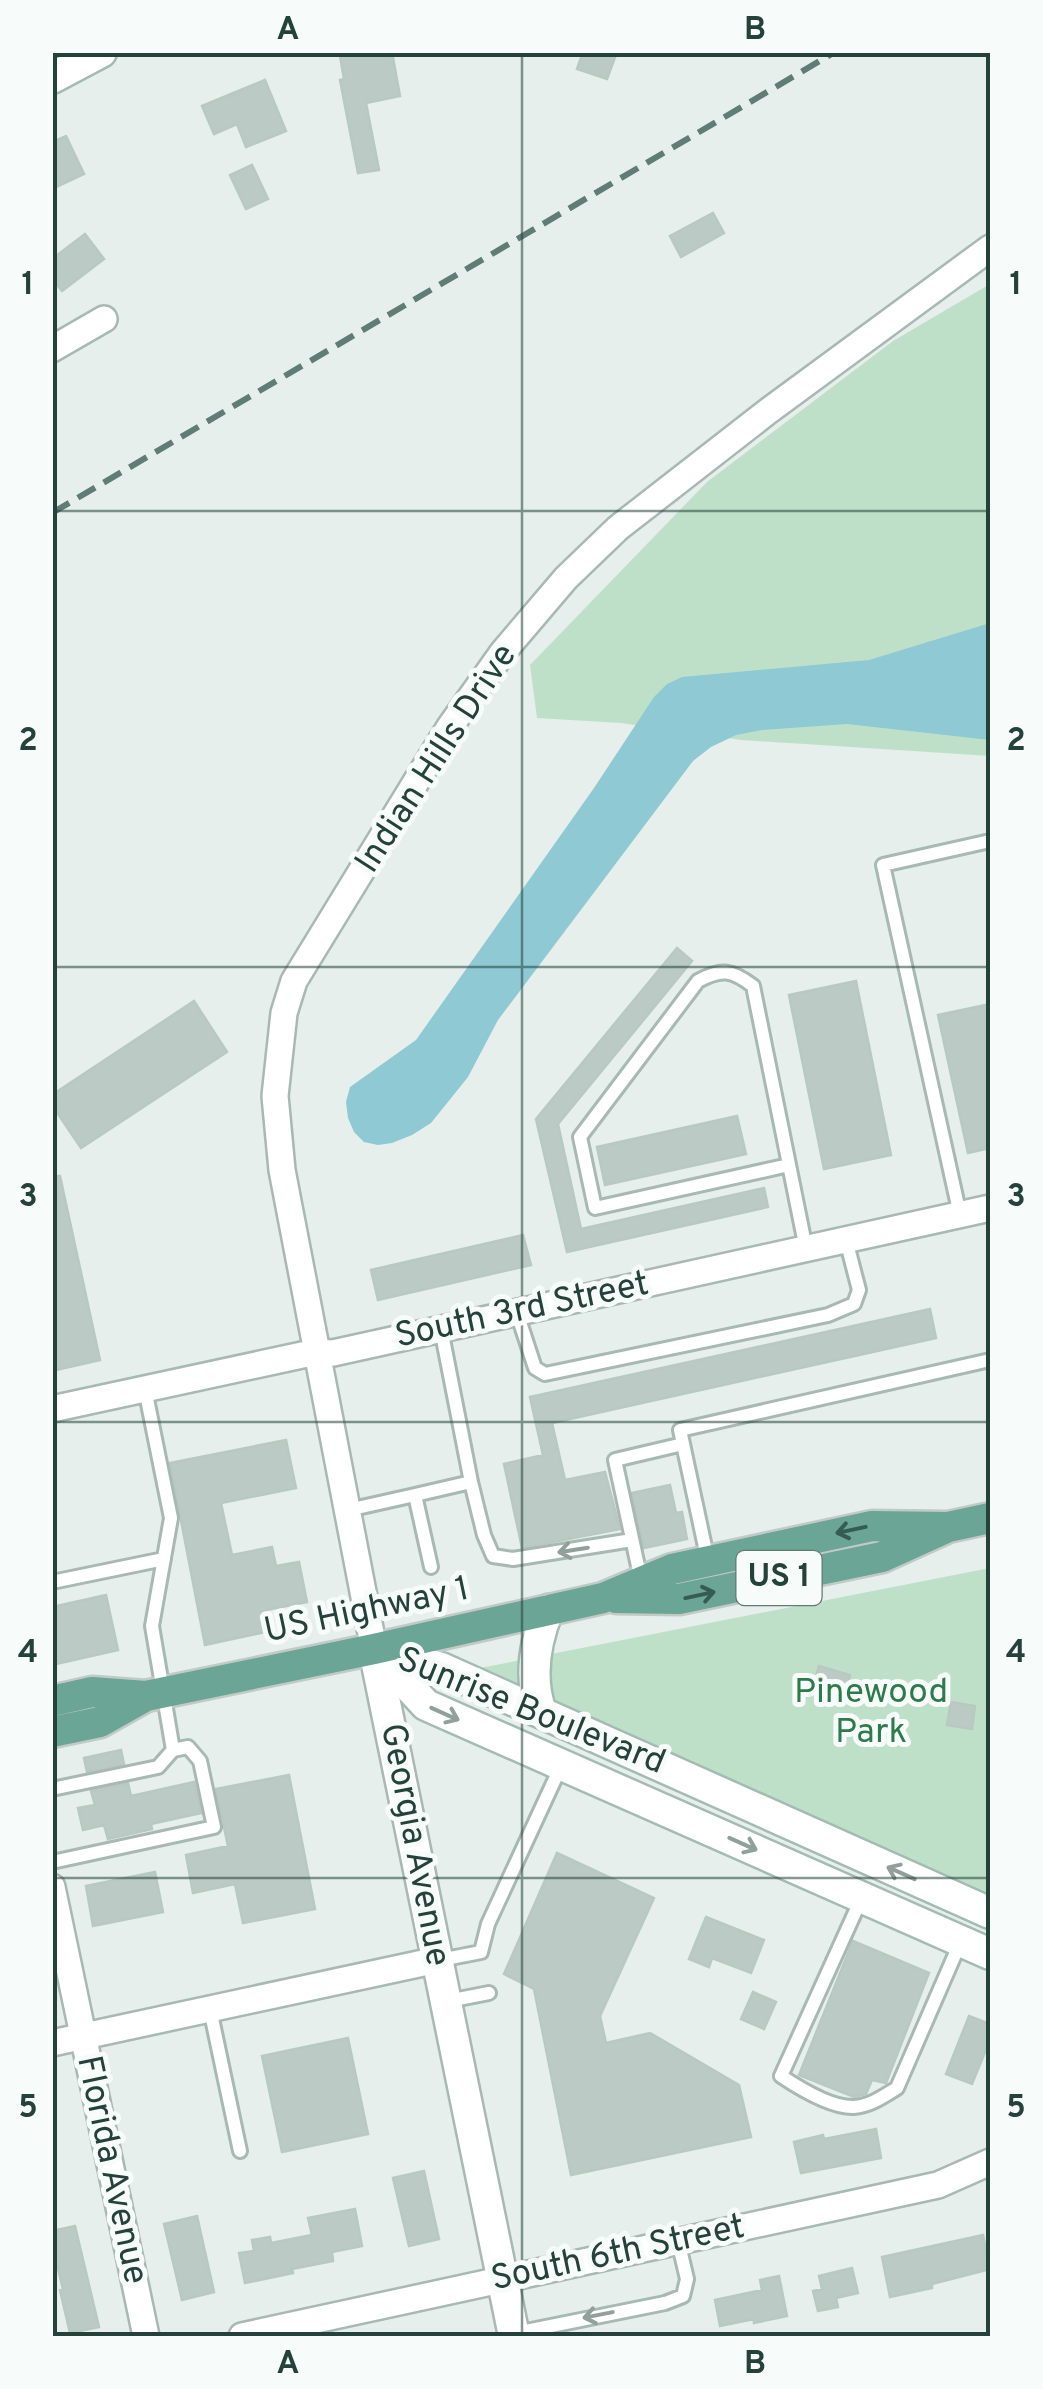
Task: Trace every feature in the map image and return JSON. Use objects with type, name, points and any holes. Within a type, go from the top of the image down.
[{"type":"main road","points":[[52,78],[101,52]]},
{"type":"main road","name":"US Highway 1","points":[[603,1598],[678,1600],[882,1557],[948,1527],[990,1518]]},
{"type":"main road","name":"US Highway 1","points":[[52,1701],[92,1692],[154,1694],[374,1649],[603,1598],[672,1568],[872,1526],[948,1527]]},
{"type":"main road","points":[[540,1712],[536,1654],[548,1610]]},
{"type":"main road","name":"Sunrise Boulevard","points":[[374,1649],[441,1668],[990,1913]]},
{"type":"main road","name":"Sunrise Boulevard","points":[[374,1649],[426,1705],[990,1954]]},
{"type":"main road","name":"Georgia Avenue","points":[[374,1649],[513,2335]]},
{"type":"main road","name":"US Highway 1","points":[[52,1732],[100,1722],[154,1694]]},
{"type":"street","name":"Indian Hills Drive","points":[[316,1352],[282,1170],[275,1096],[284,1013],[294,981],[448,728],[503,652],[566,578],[618,528],[767,412],[990,248]]},
{"type":"street","points":[[52,349],[104,319]]},
{"type":"street","name":"South 3rd Street","points":[[52,1409],[316,1352],[333,1353],[990,1208]]},
{"type":"street","name":"Georgia Avenue","points":[[316,1352],[374,1649]]},
{"type":"street","name":"Florida Avenue","points":[[52,1887],[146,2336]]},
{"type":"street","points":[[52,2043],[437,1960]]},
{"type":"street","name":"South 6th Street","points":[[242,2336],[938,2184],[990,2162]]},
{"type":"lane","points":[[960,1215],[883,865],[990,841]]},
{"type":"lane","points":[[789,1165],[595,1208],[580,1138],[698,981],[714,972],[737,974],[753,986],[806,1249]]},
{"type":"lane","points":[[517,1312],[536,1368],[545,1374],[828,1315],[854,1304],[859,1290],[846,1240]]},
{"type":"lane","points":[[441,1329],[471,1482],[484,1535],[494,1556],[514,1559],[632,1540]]},
{"type":"lane","points":[[708,1561],[680,1430],[990,1360]]},
{"type":"lane","points":[[145,1390],[171,1518],[152,1626],[154,1694],[173,1750]]},
{"type":"lane","points":[[641,1582],[616,1460],[683,1444]]},
{"type":"lane","points":[[348,1510],[471,1482]]},
{"type":"lane","points":[[416,1495],[431,1567]]},
{"type":"lane","points":[[52,1582],[164,1558]]},
{"type":"lane","points":[[52,1790],[158,1767],[173,1750],[188,1747],[200,1761],[214,1827],[52,1862]]},
{"type":"lane","points":[[437,1960],[481,1952],[488,1924],[561,1766]]},
{"type":"lane","points":[[862,1897],[781,2076],[813,2096],[852,2108],[897,2088],[961,1940]]},
{"type":"lane","points":[[446,2001],[488,1993]]},
{"type":"lane","points":[[210,2009],[240,2150]]},
{"type":"lane","points":[[513,2335],[683,2296],[687,2279],[678,2242]]},
{"type":"green space","points":[[990,284],[990,756],[741,740],[621,723],[537,718],[530,665],[707,482],[893,341]]},
{"type":"green space","name":"Pinewood Park","points":[[990,1568],[990,1895],[470,1670]]},
{"type":"water","points":[[990,623],[990,740],[847,724],[762,730],[736,735],[711,747],[693,761],[498,1020],[468,1077],[431,1123],[412,1135],[378,1145],[364,1142],[354,1132],[346,1102],[350,1087],[416,1040],[654,697],[667,684],[682,677],[869,660]]},
{"type":"building","points":[[392,52],[400,96],[366,103],[379,170],[358,173],[340,80],[344,79],[340,56]]},
{"type":"building","points":[[583,52],[617,52],[607,79],[577,69]]},
{"type":"building","points":[[265,80],[286,131],[246,147],[237,124],[214,134],[202,106]]},
{"type":"building","points":[[66,136],[84,174],[52,189],[52,142]]},
{"type":"building","points":[[252,165],[268,199],[246,209],[230,175]]},
{"type":"building","points":[[713,213],[724,233],[681,257],[670,236]]},
{"type":"building","points":[[85,234],[104,259],[62,291],[52,278],[52,259]]},
{"type":"building","points":[[677,948],[692,961],[558,1124],[581,1229],[764,1188],[768,1207],[567,1252],[536,1119]]},
{"type":"building","points":[[856,981],[891,1155],[824,1169],[789,995]]},
{"type":"building","points":[[194,1001],[227,1052],[81,1148],[52,1105],[52,1095]]},
{"type":"building","points":[[990,1004],[990,1148],[968,1153],[938,1015]]},
{"type":"building","points":[[737,1116],[746,1154],[605,1185],[597,1147]]},
{"type":"building","points":[[60,1176],[100,1360],[52,1371],[52,1177]]},
{"type":"building","points":[[523,1235],[531,1265],[378,1300],[371,1270]]},
{"type":"building","points":[[930,1309],[936,1338],[552,1423],[565,1480],[605,1472],[620,1529],[522,1548],[504,1464],[543,1455],[530,1397]]},
{"type":"building","points":[[286,1440],[296,1488],[221,1503],[232,1555],[272,1547],[276,1566],[299,1562],[307,1602],[261,1611],[265,1632],[205,1645],[170,1463]]},
{"type":"building","points":[[670,1485],[676,1513],[682,1512],[687,1539],[644,1548],[632,1493]]},
{"type":"building","points":[[106,1595],[118,1650],[52,1665],[52,1607]]},
{"type":"building","points":[[819,1666],[850,1675],[844,1696],[813,1687]]},
{"type":"building","points":[[951,1702],[975,1706],[972,1729],[947,1725]]},
{"type":"building","points":[[121,1750],[124,1764],[87,1772],[84,1758]]},
{"type":"building","points":[[289,1775],[315,1909],[243,1923],[235,1884],[193,1893],[186,1855],[228,1846],[216,1789]]},
{"type":"building","points":[[194,1782],[201,1813],[108,1839],[104,1825],[83,1830],[78,1808],[95,1805],[91,1791],[128,1783],[131,1796]]},
{"type":"building","points":[[557,1853],[654,1898],[600,2016],[606,2043],[650,2033],[739,2085],[751,2137],[571,2175],[534,1989],[504,1974]]},
{"type":"building","points":[[155,1872],[163,1912],[93,1926],[86,1886]]},
{"type":"building","points":[[706,1917],[764,1940],[751,1973],[712,1958],[709,1967],[689,1959]]},
{"type":"building","points":[[853,1941],[929,1973],[886,2083],[872,2080],[866,2094],[854,2097],[799,2075]]},
{"type":"building","points":[[753,1992],[776,2002],[764,2029],[741,2019]]},
{"type":"building","points":[[969,2016],[990,2024],[990,2040],[972,2084],[946,2074]]},
{"type":"building","points":[[348,2038],[368,2134],[282,2152],[262,2056]]},
{"type":"building","points":[[876,2129],[881,2158],[801,2173],[794,2142]]},
{"type":"building","points":[[424,2171],[439,2239],[409,2246],[393,2178]]},
{"type":"building","points":[[355,2209],[362,2246],[332,2252],[333,2261],[245,2283],[239,2253],[254,2251],[252,2240],[270,2237],[271,2243],[312,2235],[308,2218]]},
{"type":"building","points":[[197,2216],[214,2292],[182,2300],[164,2224]]},
{"type":"building","points":[[75,2226],[99,2327],[70,2333],[52,2231]]},
{"type":"building","points":[[983,2235],[990,2269],[890,2297],[882,2257]]},
{"type":"building","points":[[852,2268],[858,2293],[836,2298],[838,2307],[818,2311],[813,2291],[822,2289],[819,2276]]},
{"type":"building","points":[[779,2276],[787,2316],[720,2326],[715,2300],[762,2290],[760,2280]]},
{"type":"railway","points":[[52,513],[835,52]]}]
